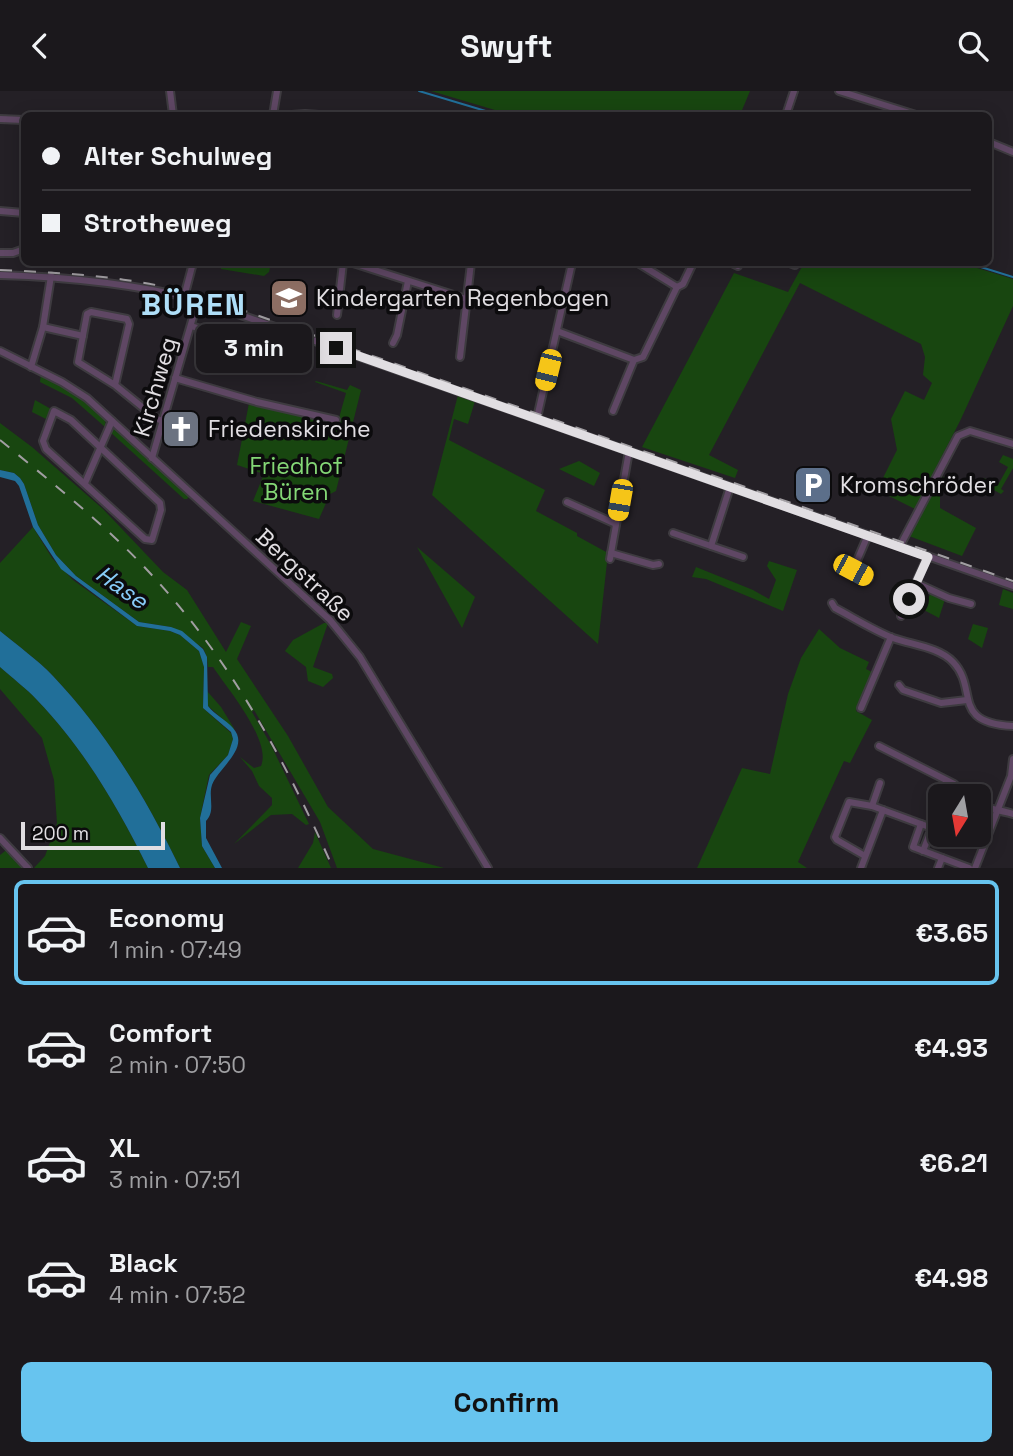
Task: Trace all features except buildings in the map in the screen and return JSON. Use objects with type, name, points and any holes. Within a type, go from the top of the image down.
[{"type":"street","points":[[170,91],[173,112]]},
{"type":"street","points":[[274,112],[277,91]]},
{"type":"street","points":[[787,112],[794,91]]},
{"type":"street","points":[[839,91],[906,112]]},
{"type":"street","points":[[0,119],[21,120]]},
{"type":"street","points":[[992,143],[1013,152]]},
{"type":"street","points":[[0,211],[21,213]]},
{"type":"street","points":[[0,253],[21,250]]},
{"type":"street","points":[[184,296],[192,266]]},
{"type":"street","points":[[337,315],[343,266]]},
{"type":"street","points":[[362,266],[466,299]]},
{"type":"street","points":[[460,357],[466,327],[471,266]]},
{"type":"street","points":[[537,418],[571,266]]},
{"type":"street","points":[[643,266],[677,287]]},
{"type":"street","points":[[557,331],[634,360],[643,357],[677,287],[683,284],[692,266]]},
{"type":"street","points":[[0,275],[51,276],[122,283],[198,300],[1013,586]]},
{"type":"street","points":[[31,367],[43,327],[51,276]]},
{"type":"street","points":[[393,343],[408,281]]},
{"type":"street","name":"Kirchweg","points":[[152,457],[198,300]]},
{"type":"street","points":[[115,385],[124,351],[127,319],[91,311],[87,314],[78,362],[115,385],[163,421]]},
{"type":"street","name":"Kirchweg","points":[[191,326],[242,342]]},
{"type":"street","points":[[43,327],[83,336]]},
{"type":"street","name":"Bergstraße","points":[[0,351],[75,390],[330,620],[348,640],[488,868]]},
{"type":"street","points":[[613,411],[634,360]]},
{"type":"street","points":[[175,378],[336,421]]},
{"type":"street","points":[[52,412],[66,416],[100,447],[162,506],[154,538],[149,541],[44,445],[52,412]]},
{"type":"street","points":[[85,484],[112,421]]},
{"type":"street","points":[[900,546],[958,436],[970,431],[1013,444]]},
{"type":"street","points":[[629,451],[611,556],[659,564]]},
{"type":"street","points":[[711,546],[730,487]]},
{"type":"street","points":[[567,502],[616,524]]},
{"type":"street","points":[[673,533],[743,557]]},
{"type":"street","points":[[853,570],[868,535]]},
{"type":"street","points":[[901,615],[928,557]]},
{"type":"street","points":[[843,563],[869,578]]},
{"type":"street","points":[[916,583],[949,598],[971,604]]},
{"type":"street","points":[[832,603],[835,608],[891,637],[935,651],[953,661],[961,676],[967,700],[976,715],[987,722],[1013,726]]},
{"type":"street","points":[[862,708],[891,637]]},
{"type":"street","points":[[898,685],[941,703],[967,700]]},
{"type":"street","points":[[879,746],[954,784]]},
{"type":"street","points":[[975,868],[1011,776],[1013,759]]},
{"type":"street","points":[[872,806],[880,783]]},
{"type":"street","points":[[865,856],[835,837],[849,802],[872,806],[932,828],[923,851]]},
{"type":"street","points":[[861,868],[883,810]]},
{"type":"street","points":[[991,811],[1013,814]]},
{"type":"street","points":[[921,824],[913,847],[969,868]]},
{"type":"street","points":[[0,838],[28,868]]},
{"type":"street","points":[[939,868],[942,858]]},
{"type":"green space","points":[[431,91],[750,91],[741,112],[502,112]]},
{"type":"green space","points":[[221,266],[270,266],[264,276],[221,269]]},
{"type":"green space","points":[[802,266],[971,266],[1013,279],[1013,306],[960,421],[915,509],[877,490],[897,450],[891,419],[905,391],[924,400],[932,383],[923,375],[925,357],[921,344],[800,283],[709,455],[738,470],[735,478],[642,447],[734,273],[788,292]]},
{"type":"green space","points":[[41,374],[86,400],[106,418],[105,427],[72,398],[40,382]]},
{"type":"green space","name":"Friedhof Büren","points":[[316,381],[347,390],[350,385],[361,390],[336,491],[330,494],[319,519],[253,501],[264,474],[237,465],[249,403],[337,425],[346,393]]},
{"type":"green space","points":[[458,395],[475,401],[468,424],[454,419],[449,440],[545,490],[536,511],[608,553],[598,644],[432,495]]},
{"type":"green space","points":[[35,400],[51,409],[48,420],[32,412]]},
{"type":"green space","points":[[0,423],[103,509],[163,572],[187,590],[226,652],[241,622],[251,626],[237,659],[288,736],[328,807],[373,849],[444,868],[337,868],[320,822],[254,710],[252,712],[309,824],[306,825],[292,814],[271,815],[234,844],[272,805],[272,798],[259,786],[252,771],[240,757],[254,768],[261,766],[263,755],[254,729],[213,667],[208,667],[203,648],[171,627],[139,622],[76,576],[56,555],[38,525],[24,484],[14,473],[0,470]]},
{"type":"green space","points":[[111,427],[117,428],[190,495],[187,499],[109,431]]},
{"type":"green space","points":[[1003,455],[1013,459],[1013,468],[1001,494],[981,483],[984,478],[998,485],[1008,467],[999,462]]},
{"type":"green space","points":[[579,461],[600,473],[594,486],[559,469]]},
{"type":"green space","points":[[944,476],[940,491],[940,508],[976,528],[962,556],[909,536],[936,485]]},
{"type":"green space","points":[[33,527],[52,558],[73,580],[137,626],[180,635],[199,651],[204,667],[203,708],[231,733],[233,739],[228,755],[209,775],[200,818],[202,846],[215,868],[180,868],[124,767],[91,720],[47,670],[0,631],[0,563]]},
{"type":"green space","points":[[417,547],[475,597],[462,628]]},
{"type":"green space","points":[[769,561],[797,570],[783,611],[706,579],[692,577],[696,567],[769,599],[776,580],[767,566]]},
{"type":"green space","points":[[1003,589],[1013,593],[1013,609],[999,605]]},
{"type":"green space","points":[[931,593],[945,599],[939,618],[922,609]]},
{"type":"green space","points":[[328,623],[313,667],[332,674],[333,678],[323,687],[308,681],[306,667],[285,651],[293,640]]},
{"type":"green space","points":[[973,624],[988,628],[982,648],[968,639]]},
{"type":"green space","points":[[819,629],[840,648],[869,662],[866,669],[872,672],[856,711],[872,720],[850,763],[844,761],[798,862],[807,868],[697,868],[742,768],[770,774],[788,694],[801,658]]},
{"type":"green space","points":[[0,667],[33,696],[70,738],[112,801],[148,868],[34,868],[45,856],[57,823],[54,780],[42,738],[0,689]]},
{"type":"green space","points":[[207,691],[221,707],[235,730],[208,706]]},
{"type":"green space","points":[[315,832],[331,868],[298,868],[313,843]]},
{"type":"green space","points":[[9,848],[28,868],[0,868],[0,855]]},
{"type":"water","points":[[0,470],[14,473],[20,478],[38,525],[56,555],[76,576],[139,622],[182,631],[203,649],[207,657],[208,706],[238,735],[232,758],[212,785],[211,813],[206,821],[206,838],[222,868],[215,868],[202,846],[200,818],[210,775],[228,755],[233,739],[231,732],[203,708],[204,667],[199,651],[180,635],[137,626],[61,569],[33,527],[19,486],[15,481],[0,477]]},
{"type":"water","points":[[0,631],[47,670],[91,720],[124,767],[180,868],[148,868],[112,801],[70,738],[33,696],[0,667]]},
{"type":"waterway","points":[[419,91],[489,112]]},
{"type":"waterway","points":[[978,266],[1013,277]]},
{"type":"railway","points":[[0,270],[129,280],[205,297],[1013,581]]},
{"type":"railway","points":[[0,440],[122,545],[159,583],[212,648],[278,755],[333,868]]},
{"type":"place","name":"Kindergarten Regenbogen","points":[[289,298]]},
{"type":"place","name":"Friedenskirche","points":[[181,429]]},
{"type":"place","name":"Kromschröder","points":[[813,485]]},
{"type":"district","name":"BÜREN","points":[[194,304]]},
{"type":"route","points":[[336,348],[928,557],[909,599]]},
{"type":"water label","name":"Hase","points":[[122,587]]}]
